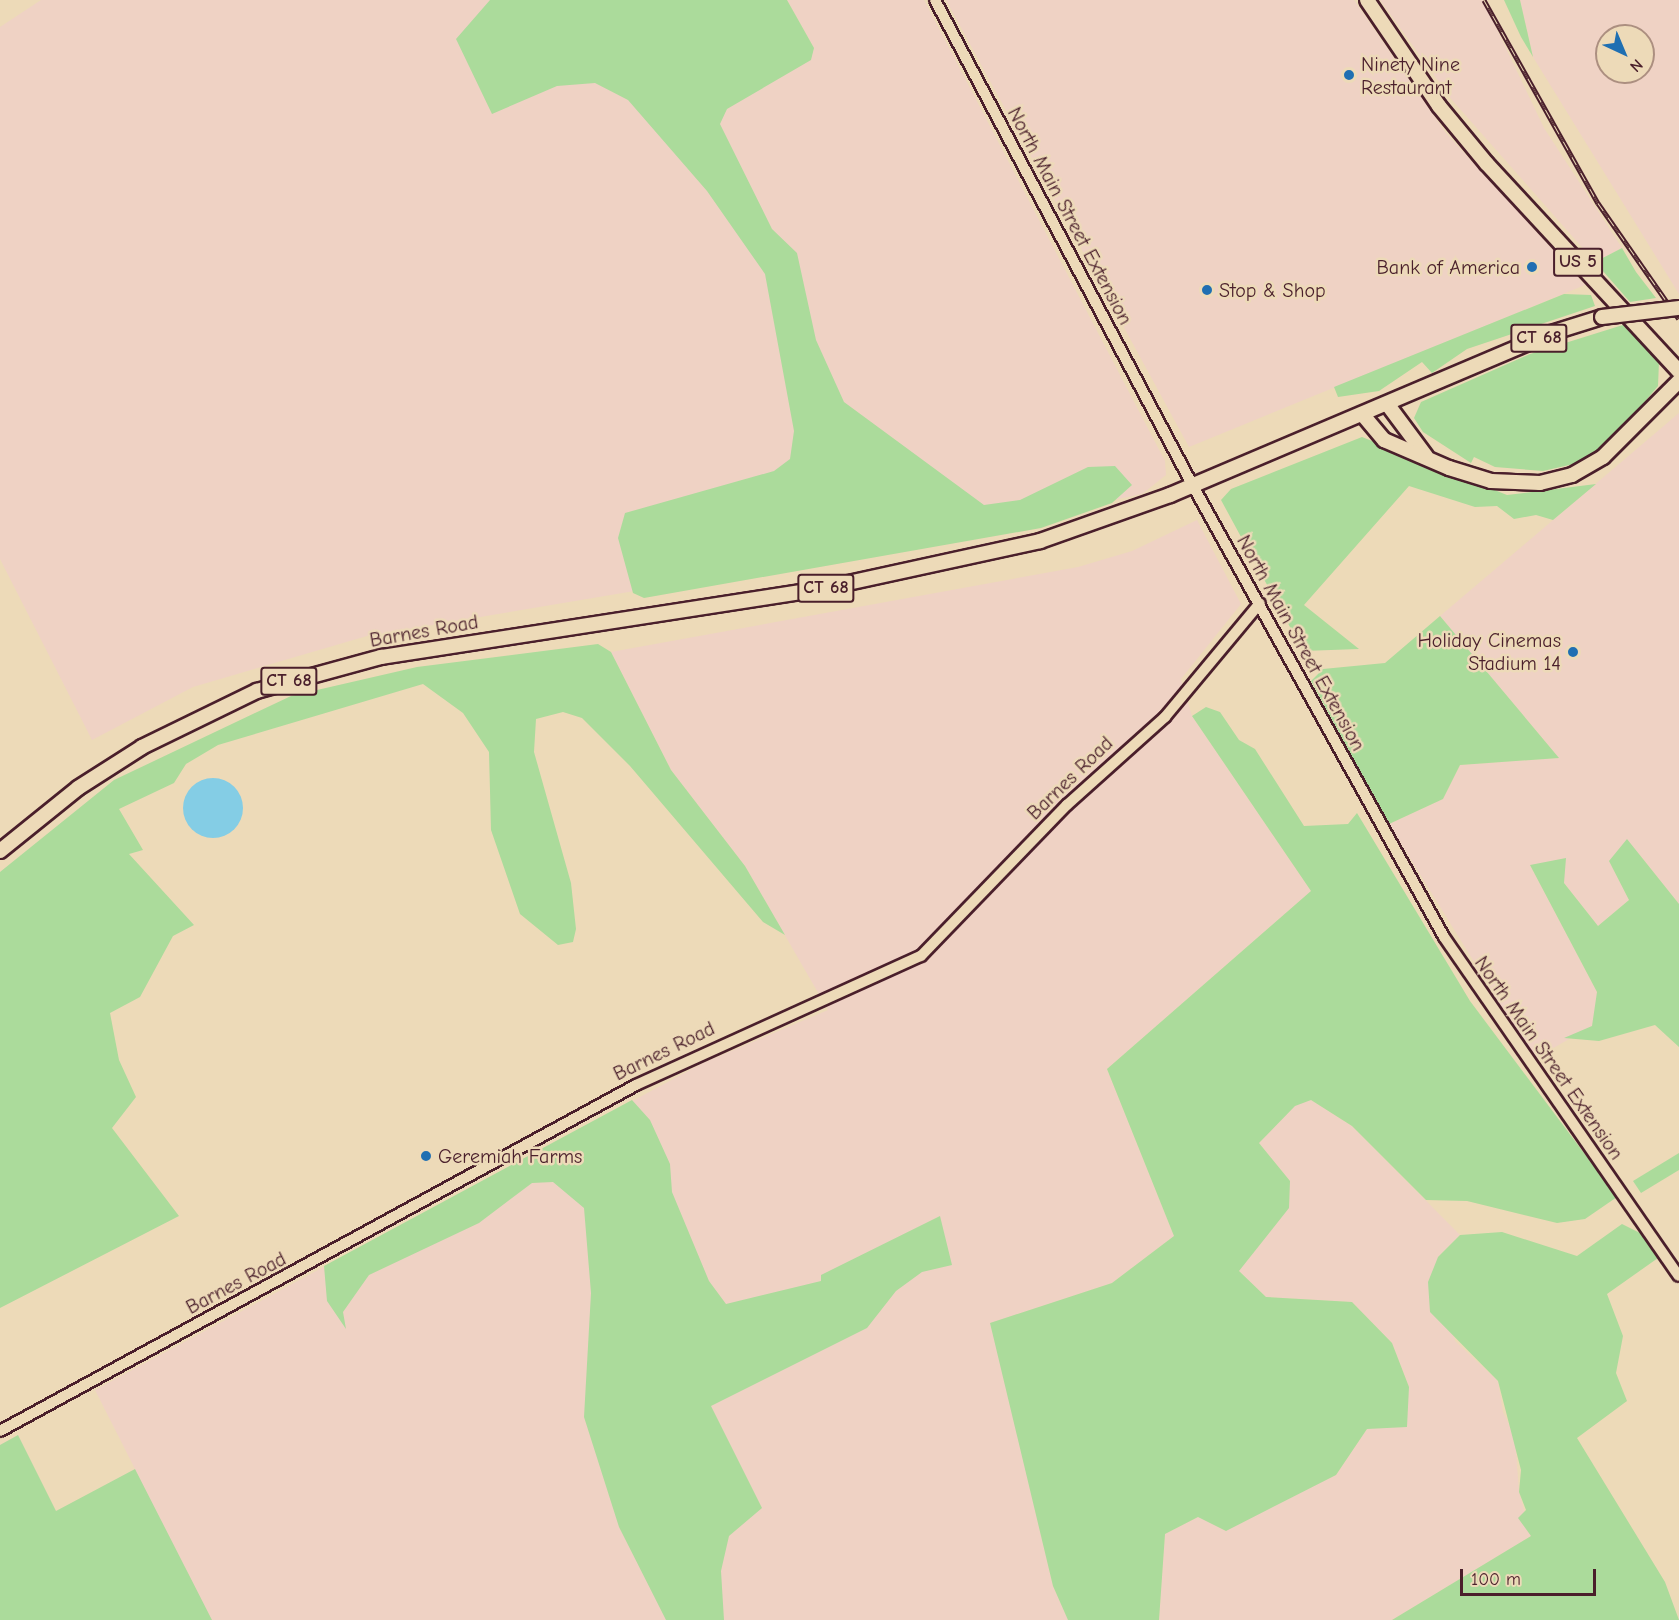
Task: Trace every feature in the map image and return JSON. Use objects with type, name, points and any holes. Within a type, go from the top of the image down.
[{"type":"main road","name":"US 5","points":[[1367,0],[1439,106],[1487,164],[1679,371]]},
{"type":"main road","name":"Barnes Road","points":[[0,850],[78,788],[142,747],[257,691],[324,670],[962,561],[1089,526],[1388,405],[1551,333],[1602,317],[1679,308]]},
{"type":"main road","points":[[1363,415],[1384,440],[1491,481],[1561,479],[1603,457],[1679,381]]},
{"type":"main road","points":[[1388,405],[1426,456]]},
{"type":"street","name":"North Main Street Extension","points":[[935,0],[1192,486],[1260,603],[1470,982],[1679,1276]]},
{"type":"street","name":"Barnes Road","points":[[0,1431],[636,1085],[921,956],[1067,805],[1165,717],[1260,603]]},
{"type":"shaded area","points":[[41,0],[605,0],[814,48],[787,0],[924,0],[1165,461],[1166,475],[1142,494],[849,555],[367,636],[193,687],[92,740],[0,559],[0,27]]},
{"type":"shaded area","points":[[946,0],[1354,0],[1446,133],[1585,285],[1189,447]]},
{"type":"shaded area","points":[[1380,0],[1483,0],[1544,128],[1622,248],[1595,262],[1452,100]]},
{"type":"shaded area","points":[[1520,0],[1679,0],[1679,294],[1533,57]]},
{"type":"shaded area","points":[[1679,413],[1679,904],[1640,855],[1609,861],[1629,900],[1598,926],[1564,883],[1530,865],[1597,992],[1599,1007],[1592,1026],[1534,1059],[1389,824],[1443,799],[1460,765],[1559,758],[1440,616]]},
{"type":"shaded area","points":[[1197,520],[1241,604],[1181,679],[1192,716],[1311,891],[1107,1069],[1174,1236],[1112,1283],[991,1323],[1053,1586],[1068,1620],[0,1620],[0,1445],[18,1435],[56,1512],[135,1469],[95,1390],[703,1063],[828,1010],[745,866],[671,770],[611,652],[1078,567],[1132,551]]},
{"type":"shaded area","points":[[1311,1100],[1352,1126],[1460,1235],[1438,1257],[1455,1341],[1498,1381],[1503,1412],[1515,1437],[1519,1492],[1531,1536],[1392,1620],[1159,1620],[1165,1534],[1198,1517],[1336,1475],[1367,1429],[1409,1387],[1392,1343],[1352,1302],[1266,1297],[1239,1271],[1290,1181],[1259,1143],[1295,1105]]},
{"type":"green space","points":[[490,0],[787,0],[814,48],[811,60],[727,109],[720,124],[772,229],[797,253],[816,340],[844,402],[984,505],[1020,500],[1088,467],[1115,466],[1132,485],[1112,503],[1041,528],[644,598],[633,593],[618,538],[625,513],[774,471],[790,459],[794,431],[765,274],[707,191],[628,100],[595,83],[557,86],[492,114],[456,39]]},
{"type":"green space","points":[[1504,0],[1520,0],[1533,57],[1521,37]]},
{"type":"green space","points":[[1622,248],[1636,272],[1656,298],[1630,302],[1595,262]]},
{"type":"green space","points":[[1564,294],[1591,295],[1595,306],[1467,349],[1432,373],[1422,362],[1379,391],[1338,397],[1334,387]]},
{"type":"green space","points":[[1626,324],[1659,362],[1658,386],[1605,449],[1578,463],[1543,471],[1495,467],[1474,457],[1471,463],[1423,432],[1414,418],[1421,402],[1530,354]]},
{"type":"green space","points":[[1362,437],[1507,495],[1596,484],[1553,520],[1536,515],[1514,519],[1497,506],[1475,507],[1409,486],[1304,605],[1359,649],[1303,651],[1221,500],[1231,489]]},
{"type":"green space","points":[[1440,616],[1559,758],[1460,765],[1443,799],[1389,824],[1311,681],[1323,669],[1385,663]]},
{"type":"green space","points":[[598,644],[611,652],[671,770],[745,866],[785,935],[763,922],[630,766],[582,718],[563,712],[536,719],[534,752],[571,883],[576,929],[573,942],[558,945],[520,914],[491,830],[489,752],[463,713],[423,684],[218,745],[186,764],[174,783],[119,809],[143,850],[129,854],[194,925],[173,936],[140,997],[110,1013],[119,1060],[136,1097],[112,1128],[179,1216],[0,1308],[0,872],[114,780],[291,696],[417,667]]},
{"type":"green space","points":[[1206,707],[1220,712],[1239,740],[1255,749],[1304,826],[1348,824],[1357,813],[1470,1001],[1617,1197],[1585,1219],[1557,1223],[1467,1201],[1426,1200],[1352,1126],[1311,1100],[1295,1106],[1259,1143],[1290,1181],[1289,1208],[1239,1271],[1266,1297],[1352,1302],[1392,1343],[1409,1387],[1407,1427],[1367,1429],[1336,1475],[1226,1531],[1198,1517],[1165,1534],[1159,1620],[1068,1620],[1053,1586],[990,1323],[1112,1283],[1174,1236],[1107,1069],[1311,891],[1192,716]]},
{"type":"green space","points":[[1627,839],[1679,904],[1679,1047],[1655,1025],[1599,1041],[1564,1038],[1592,1026],[1597,992],[1530,865],[1566,858],[1564,883],[1598,926],[1629,900],[1609,861]]},
{"type":"green space","points":[[632,1100],[650,1120],[670,1164],[672,1192],[709,1281],[726,1304],[821,1281],[821,1275],[940,1216],[952,1265],[922,1272],[896,1291],[867,1328],[711,1406],[762,1508],[729,1536],[721,1571],[724,1620],[666,1620],[619,1527],[584,1417],[591,1293],[584,1208],[553,1182],[532,1183],[479,1223],[369,1275],[343,1312],[346,1329],[327,1301],[324,1266]]},
{"type":"green space","points":[[1679,1153],[1679,1170],[1641,1193],[1633,1181]]},
{"type":"green space","points":[[1622,1224],[1642,1234],[1658,1258],[1607,1294],[1623,1336],[1616,1373],[1627,1401],[1577,1438],[1665,1582],[1679,1620],[1392,1620],[1531,1536],[1518,1518],[1526,1510],[1519,1492],[1521,1470],[1498,1381],[1430,1312],[1428,1282],[1438,1257],[1460,1235],[1502,1232],[1577,1256]]},
{"type":"green space","points":[[18,1435],[56,1511],[135,1469],[212,1620],[0,1620],[0,1445]]},
{"type":"water","points":[[213,778],[230,783],[238,791],[243,808],[238,825],[230,833],[213,838],[196,833],[188,825],[183,808],[188,791],[196,783]]},
{"type":"railway","points":[[1484,0],[1598,203],[1679,319]]},
{"type":"place","name":"Ninety Nine Restaurant","points":[[1349,75]]},
{"type":"place","name":"Bank of America","points":[[1532,267]]},
{"type":"place","name":"Stop & Shop","points":[[1207,290]]},
{"type":"place","name":"Holiday Cinemas Stadium 14","points":[[1573,652]]},
{"type":"place","name":"Geremiah Farms","points":[[426,1156]]}]
